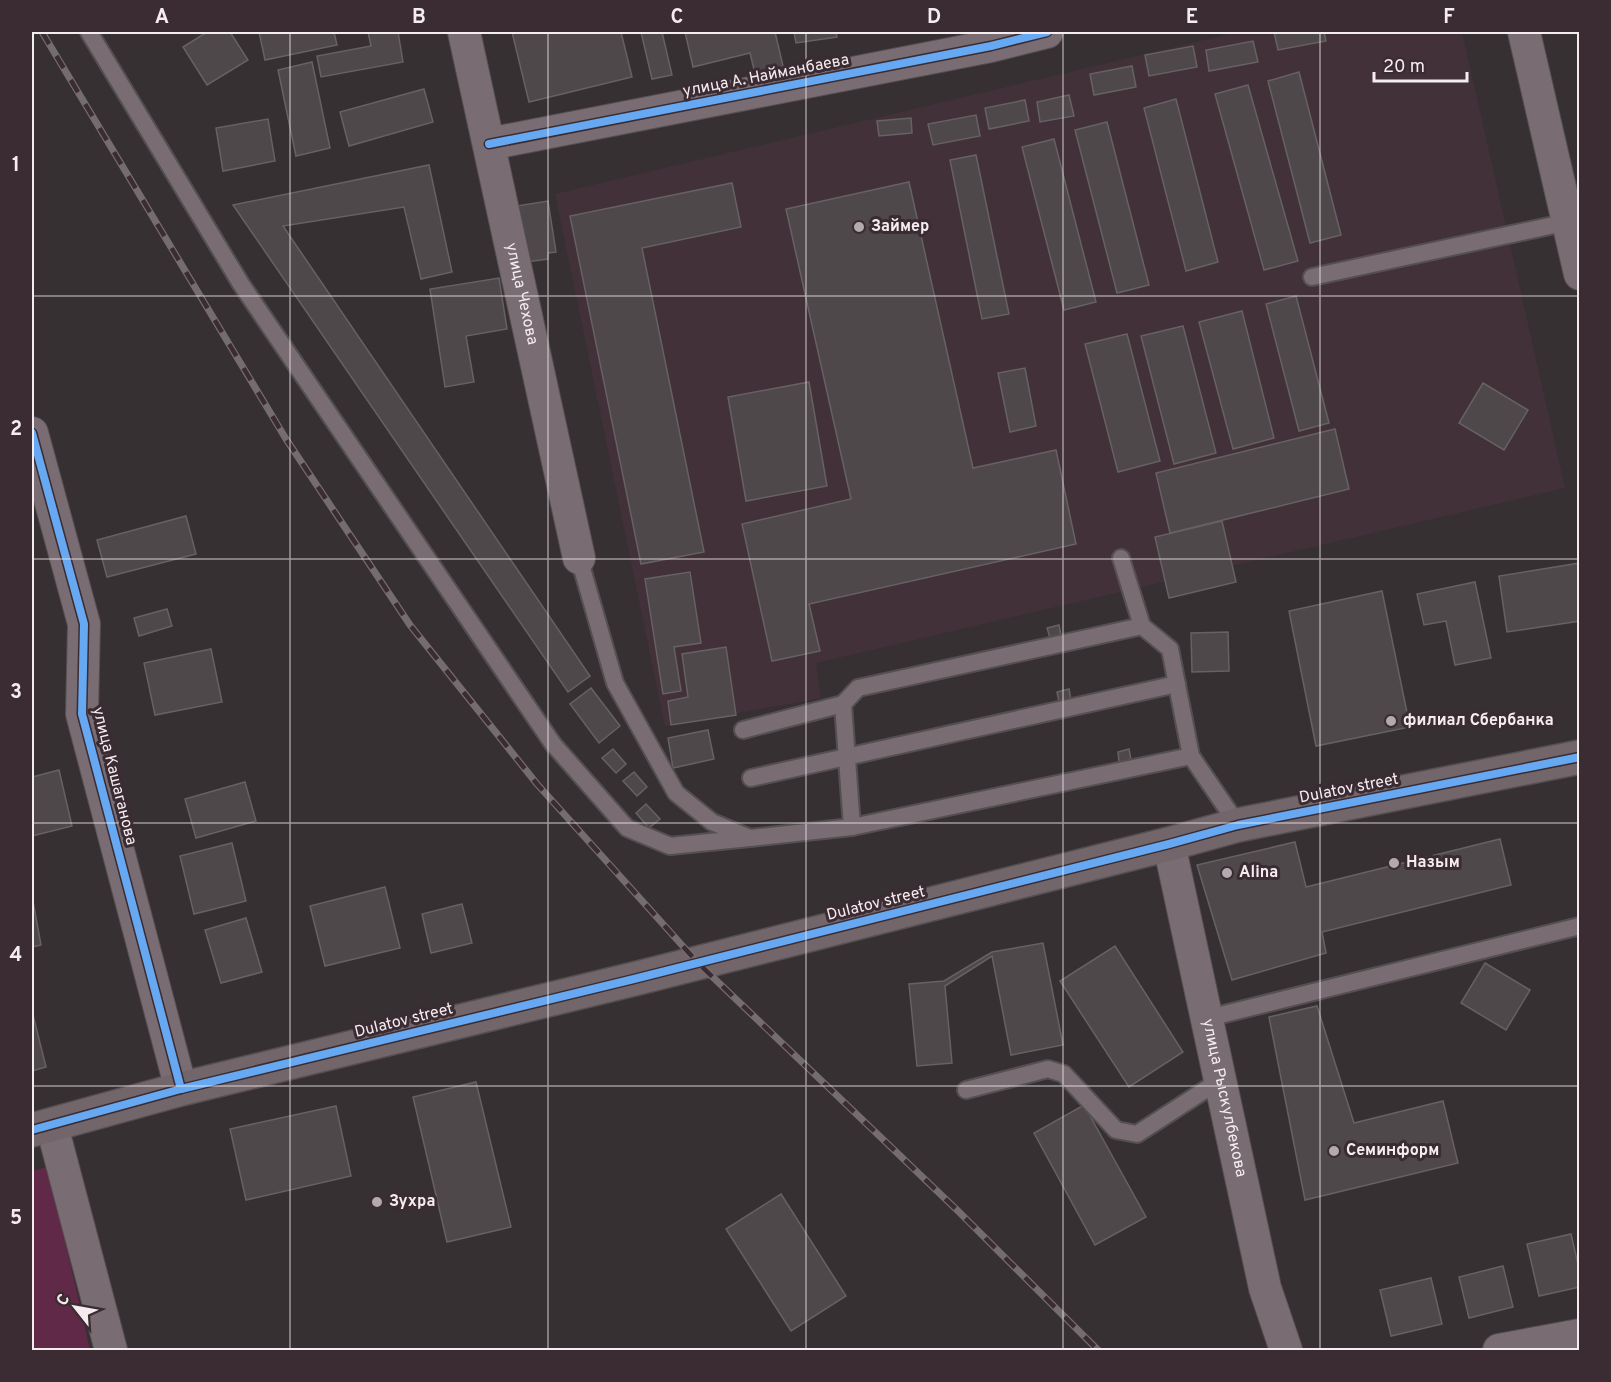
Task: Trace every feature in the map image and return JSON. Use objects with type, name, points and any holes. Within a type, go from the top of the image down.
[{"type":"street","name":"улица Чехова","points":[[464,32],[579,558]]},
{"type":"street","name":"улица А. Найманбаева","points":[[489,144],[990,38],[1047,32]]},
{"type":"street","points":[[1524,32],[1579,272]]},
{"type":"street","name":"улица Кашаганова","points":[[32,433],[84,624],[82,714],[182,1089]]},
{"type":"street","name":"Dulatov street","points":[[42,1128],[182,1089],[645,976],[1238,825],[1580,757]]},
{"type":"street","name":"улица Рыскулбекова","points":[[1169,844],[1222,1079],[1265,1288],[1286,1350]]},
{"type":"street","points":[[42,1128],[111,1350]]},
{"type":"street","points":[[1499,1350],[1580,1335]]},
{"type":"lane","points":[[89,32],[241,284],[553,744],[627,828],[670,846],[852,827],[1191,756]]},
{"type":"lane","points":[[1312,277],[1568,222]]},
{"type":"lane","points":[[579,558],[615,683],[676,793],[712,822],[750,838]]},
{"type":"lane","points":[[1121,558],[1143,626],[1170,649],[1191,756],[1238,825]]},
{"type":"lane","points":[[743,730],[843,704],[858,688],[1143,626]]},
{"type":"lane","points":[[751,778],[1176,684]]},
{"type":"lane","points":[[843,704],[852,827]]},
{"type":"lane","points":[[1208,1018],[1580,926]]},
{"type":"lane","points":[[966,1090],[1048,1069],[1064,1074],[1116,1130],[1137,1134],[1222,1079]]},
{"type":"shaded area","points":[[1238,32],[1462,32],[1565,488],[816,663],[821,698],[665,726],[555,194]]},
{"type":"shaded area","points":[[48,1167],[90,1350],[32,1350],[32,1171]]},
{"type":"building","points":[[207,32],[230,32],[248,60],[207,85],[183,47]]},
{"type":"building","points":[[259,32],[334,32],[337,45],[265,60]]},
{"type":"building","points":[[368,32],[398,32],[403,62],[321,77],[317,56],[371,46]]},
{"type":"building","points":[[512,32],[621,32],[632,77],[529,102]]},
{"type":"building","points":[[641,32],[662,32],[672,75],[652,79]]},
{"type":"building","points":[[685,32],[775,32],[787,83],[759,90],[750,53],[693,67]]},
{"type":"building","points":[[794,32],[836,32],[837,37],[796,43]]},
{"type":"building","points":[[1274,32],[1324,32],[1326,41],[1278,50]]},
{"type":"building","points":[[1253,41],[1258,62],[1209,71],[1206,50]]},
{"type":"building","points":[[1193,46],[1197,67],[1149,76],[1145,55]]},
{"type":"building","points":[[312,62],[330,148],[296,156],[278,70]]},
{"type":"building","points":[[1132,66],[1136,87],[1094,95],[1090,74]]},
{"type":"building","points":[[1299,72],[1341,235],[1310,243],[1268,81]]},
{"type":"building","points":[[1248,85],[1298,261],[1264,270],[1215,94]]},
{"type":"building","points":[[424,89],[433,122],[349,146],[340,112]]},
{"type":"building","points":[[1069,95],[1074,116],[1040,122],[1037,102]]},
{"type":"building","points":[[1176,99],[1218,262],[1186,271],[1144,108]]},
{"type":"building","points":[[1025,100],[1029,121],[989,129],[985,108]]},
{"type":"building","points":[[976,115],[980,136],[933,145],[928,124]]},
{"type":"building","points":[[911,118],[912,133],[879,136],[877,121]]},
{"type":"building","points":[[268,119],[275,161],[223,171],[216,128]]},
{"type":"building","points":[[1107,122],[1149,285],[1117,293],[1075,130]]},
{"type":"building","points":[[1054,139],[1096,302],[1064,310],[1022,147]]},
{"type":"building","points":[[976,155],[1009,314],[982,319],[950,160]]},
{"type":"building","points":[[429,165],[452,272],[421,279],[404,207],[283,226],[590,676],[568,692],[233,205]]},
{"type":"building","points":[[909,182],[973,468],[1056,450],[1076,544],[809,604],[820,651],[772,661],[742,524],[851,499],[786,209]]},
{"type":"building","points":[[732,183],[741,227],[642,248],[704,552],[641,564],[570,216]]},
{"type":"building","points":[[548,201],[556,252],[548,253],[548,259],[519,263],[510,207]]},
{"type":"building","points":[[499,278],[507,329],[466,336],[474,382],[445,387],[430,289]]},
{"type":"building","points":[[1296,296],[1329,423],[1299,431],[1266,304]]},
{"type":"building","points":[[1242,311],[1274,438],[1233,449],[1199,322]]},
{"type":"building","points":[[1183,326],[1216,453],[1174,464],[1141,336]]},
{"type":"building","points":[[1127,334],[1160,461],[1118,472],[1085,344]]},
{"type":"building","points":[[1025,368],[1036,426],[1010,432],[998,373]]},
{"type":"building","points":[[809,382],[827,486],[746,501],[728,397]]},
{"type":"building","points":[[1483,383],[1528,410],[1504,450],[1459,423]]},
{"type":"building","points":[[1335,429],[1349,489],[1170,533],[1156,473]]},
{"type":"building","points":[[186,516],[196,554],[107,577],[97,540]]},
{"type":"building","points":[[1222,521],[1236,582],[1169,598],[1155,537]]},
{"type":"building","points":[[1580,563],[1580,621],[1507,632],[1499,576]]},
{"type":"building","points":[[690,572],[701,643],[674,647],[681,691],[663,694],[645,579]]},
{"type":"building","points":[[1475,582],[1491,658],[1455,665],[1446,621],[1424,625],[1417,594]]},
{"type":"building","points":[[1382,591],[1410,727],[1316,746],[1289,611]]},
{"type":"building","points":[[167,609],[172,626],[139,636],[134,618]]},
{"type":"building","points":[[1059,625],[1061,636],[1050,638],[1047,628]]},
{"type":"building","points":[[1228,632],[1229,671],[1192,672],[1191,633]]},
{"type":"building","points":[[726,647],[736,715],[671,725],[668,701],[688,697],[682,654]]},
{"type":"building","points":[[211,649],[222,702],[155,715],[144,663]]},
{"type":"building","points":[[591,688],[620,726],[599,743],[570,704]]},
{"type":"building","points":[[1069,689],[1071,700],[1059,702],[1057,692]]},
{"type":"building","points":[[708,730],[714,759],[673,768],[668,738]]},
{"type":"building","points":[[613,749],[626,764],[616,773],[602,758]]},
{"type":"building","points":[[1129,749],[1131,760],[1119,762],[1118,752]]},
{"type":"building","points":[[59,770],[72,826],[32,836],[32,777]]},
{"type":"building","points":[[634,772],[647,787],[637,796],[623,781]]},
{"type":"building","points":[[245,782],[256,821],[196,838],[185,799]]},
{"type":"building","points":[[646,804],[660,819],[649,828],[636,813]]},
{"type":"building","points":[[1500,839],[1511,885],[1322,932],[1326,953],[1232,980],[1197,865],[1295,842],[1306,887]]},
{"type":"building","points":[[232,843],[246,901],[194,914],[180,856]]},
{"type":"building","points":[[385,887],[400,948],[325,966],[310,906]]},
{"type":"building","points":[[32,896],[41,945],[32,947]]},
{"type":"building","points":[[462,904],[472,943],[431,953],[422,914]]},
{"type":"building","points":[[246,918],[262,972],[221,983],[205,930]]},
{"type":"building","points":[[1043,943],[1063,1045],[1011,1055],[992,956],[945,986],[952,1063],[917,1066],[909,984],[944,981],[992,952]]},
{"type":"building","points":[[1115,946],[1183,1052],[1129,1087],[1060,981]]},
{"type":"building","points":[[1485,963],[1530,990],[1506,1030],[1461,1003]]},
{"type":"building","points":[[1317,1006],[1354,1123],[1443,1101],[1458,1163],[1305,1200],[1269,1017]]},
{"type":"building","points":[[32,1011],[46,1067],[32,1071]]},
{"type":"building","points":[[476,1082],[511,1227],[447,1242],[413,1097]]},
{"type":"building","points":[[1084,1105],[1146,1217],[1095,1245],[1034,1133]]},
{"type":"building","points":[[336,1106],[351,1176],[246,1200],[230,1129]]},
{"type":"building","points":[[781,1194],[846,1296],[791,1331],[726,1229]]},
{"type":"building","points":[[1571,1234],[1580,1273],[1580,1287],[1539,1296],[1527,1244]]},
{"type":"building","points":[[1503,1266],[1513,1307],[1469,1318],[1459,1277]]},
{"type":"building","points":[[1431,1278],[1442,1324],[1391,1336],[1380,1290]]},
{"type":"railway","points":[[42,32],[286,439],[410,625],[537,784],[698,963],[957,1210],[1098,1350]]},
{"type":"cycle path","points":[[489,144],[991,46],[1047,32]]},
{"type":"cycle path","points":[[32,433],[84,624],[82,714],[181,1089]]},
{"type":"cycle path","points":[[32,1130],[181,1089],[634,979],[1238,825],[1580,757]]},
{"type":"place","name":"Займер","points":[[859,227]]},
{"type":"place","name":"филиал Сбербанка","points":[[1391,721]]},
{"type":"place","name":"Назым","points":[[1394,863]]},
{"type":"place","name":"Alina","points":[[1227,873]]},
{"type":"place","name":"Семинформ","points":[[1334,1151]]},
{"type":"place","name":"Зухра","points":[[377,1202]]}]
